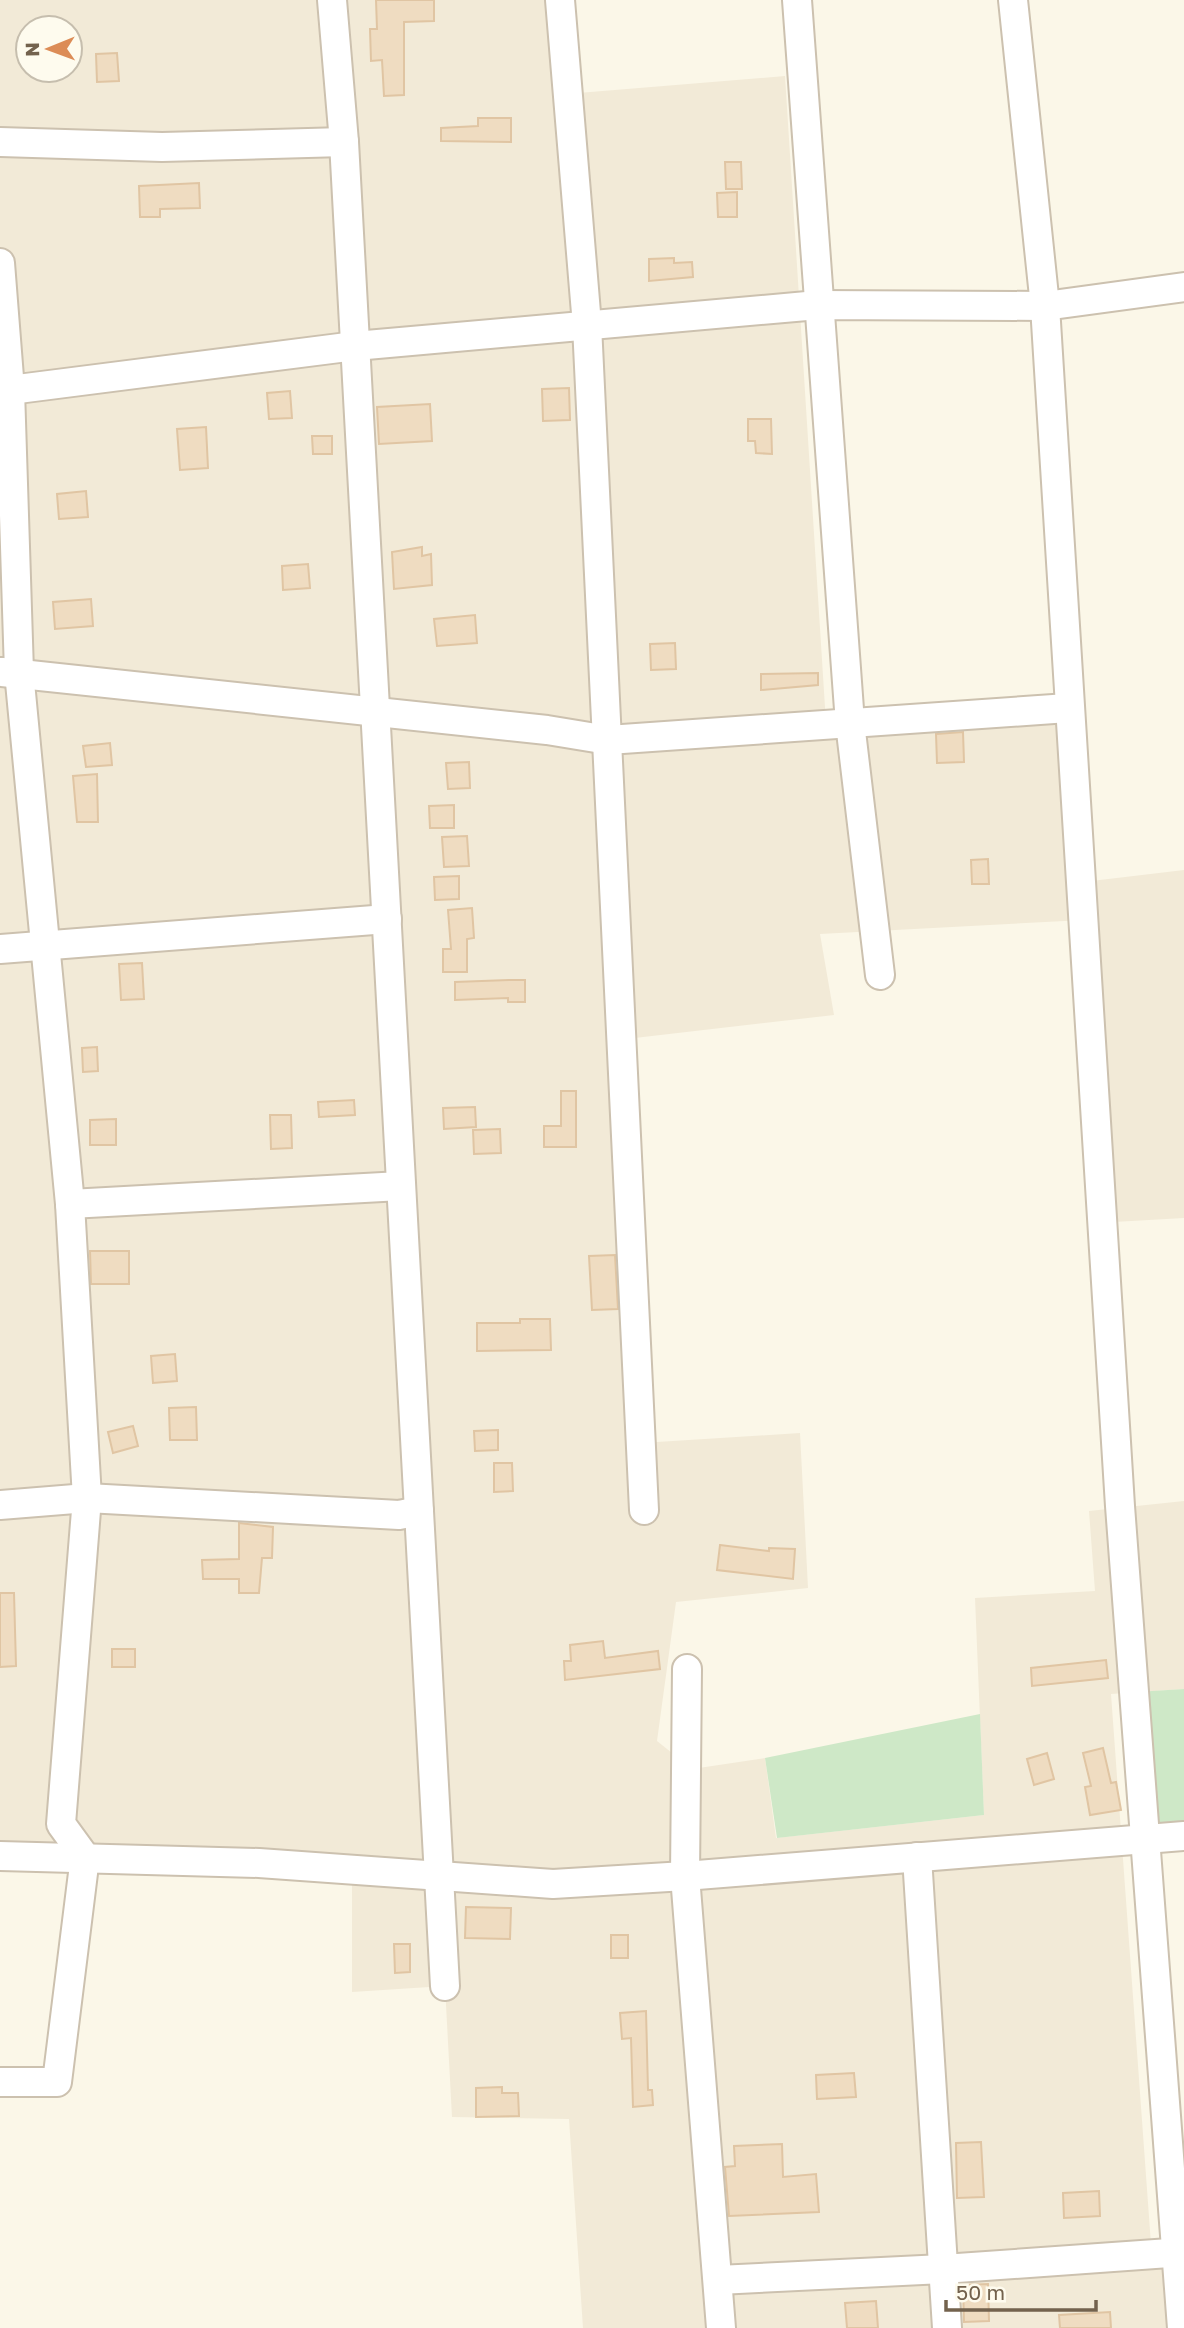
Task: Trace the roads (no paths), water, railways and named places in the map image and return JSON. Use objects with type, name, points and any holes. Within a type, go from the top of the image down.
[{"type":"street","points":[[332,0],[344,142],[445,1986]]},
{"type":"street","points":[[560,0],[587,326],[644,1510]]},
{"type":"street","points":[[797,0],[850,723],[880,975]]},
{"type":"street","points":[[1013,0],[1045,306],[1068,708],[1120,1506],[1180,2252],[1182,2328]]},
{"type":"street","points":[[0,142],[162,147],[344,142]]},
{"type":"street","points":[[0,263],[10,390],[10,672],[45,945],[70,1204],[87,1498],[61,1824],[85,1857],[57,2082],[0,2082]]},
{"type":"street","points":[[10,390],[355,346],[818,305],[1045,306],[1184,286]]},
{"type":"street","points":[[10,672],[547,730],[608,740],[1068,708]]},
{"type":"street","points":[[0,949],[387,919]]},
{"type":"street","points":[[70,1204],[401,1186]]},
{"type":"street","points":[[0,1505],[87,1498],[399,1515],[419,1511]]},
{"type":"street","points":[[687,1669],[685,1876],[721,2328]]},
{"type":"street","points":[[0,1856],[259,1863],[553,1884],[1184,1836]]},
{"type":"street","points":[[917,1857],[947,2328]]},
{"type":"street","points":[[718,2280],[943,2269],[1180,2252]]}]
